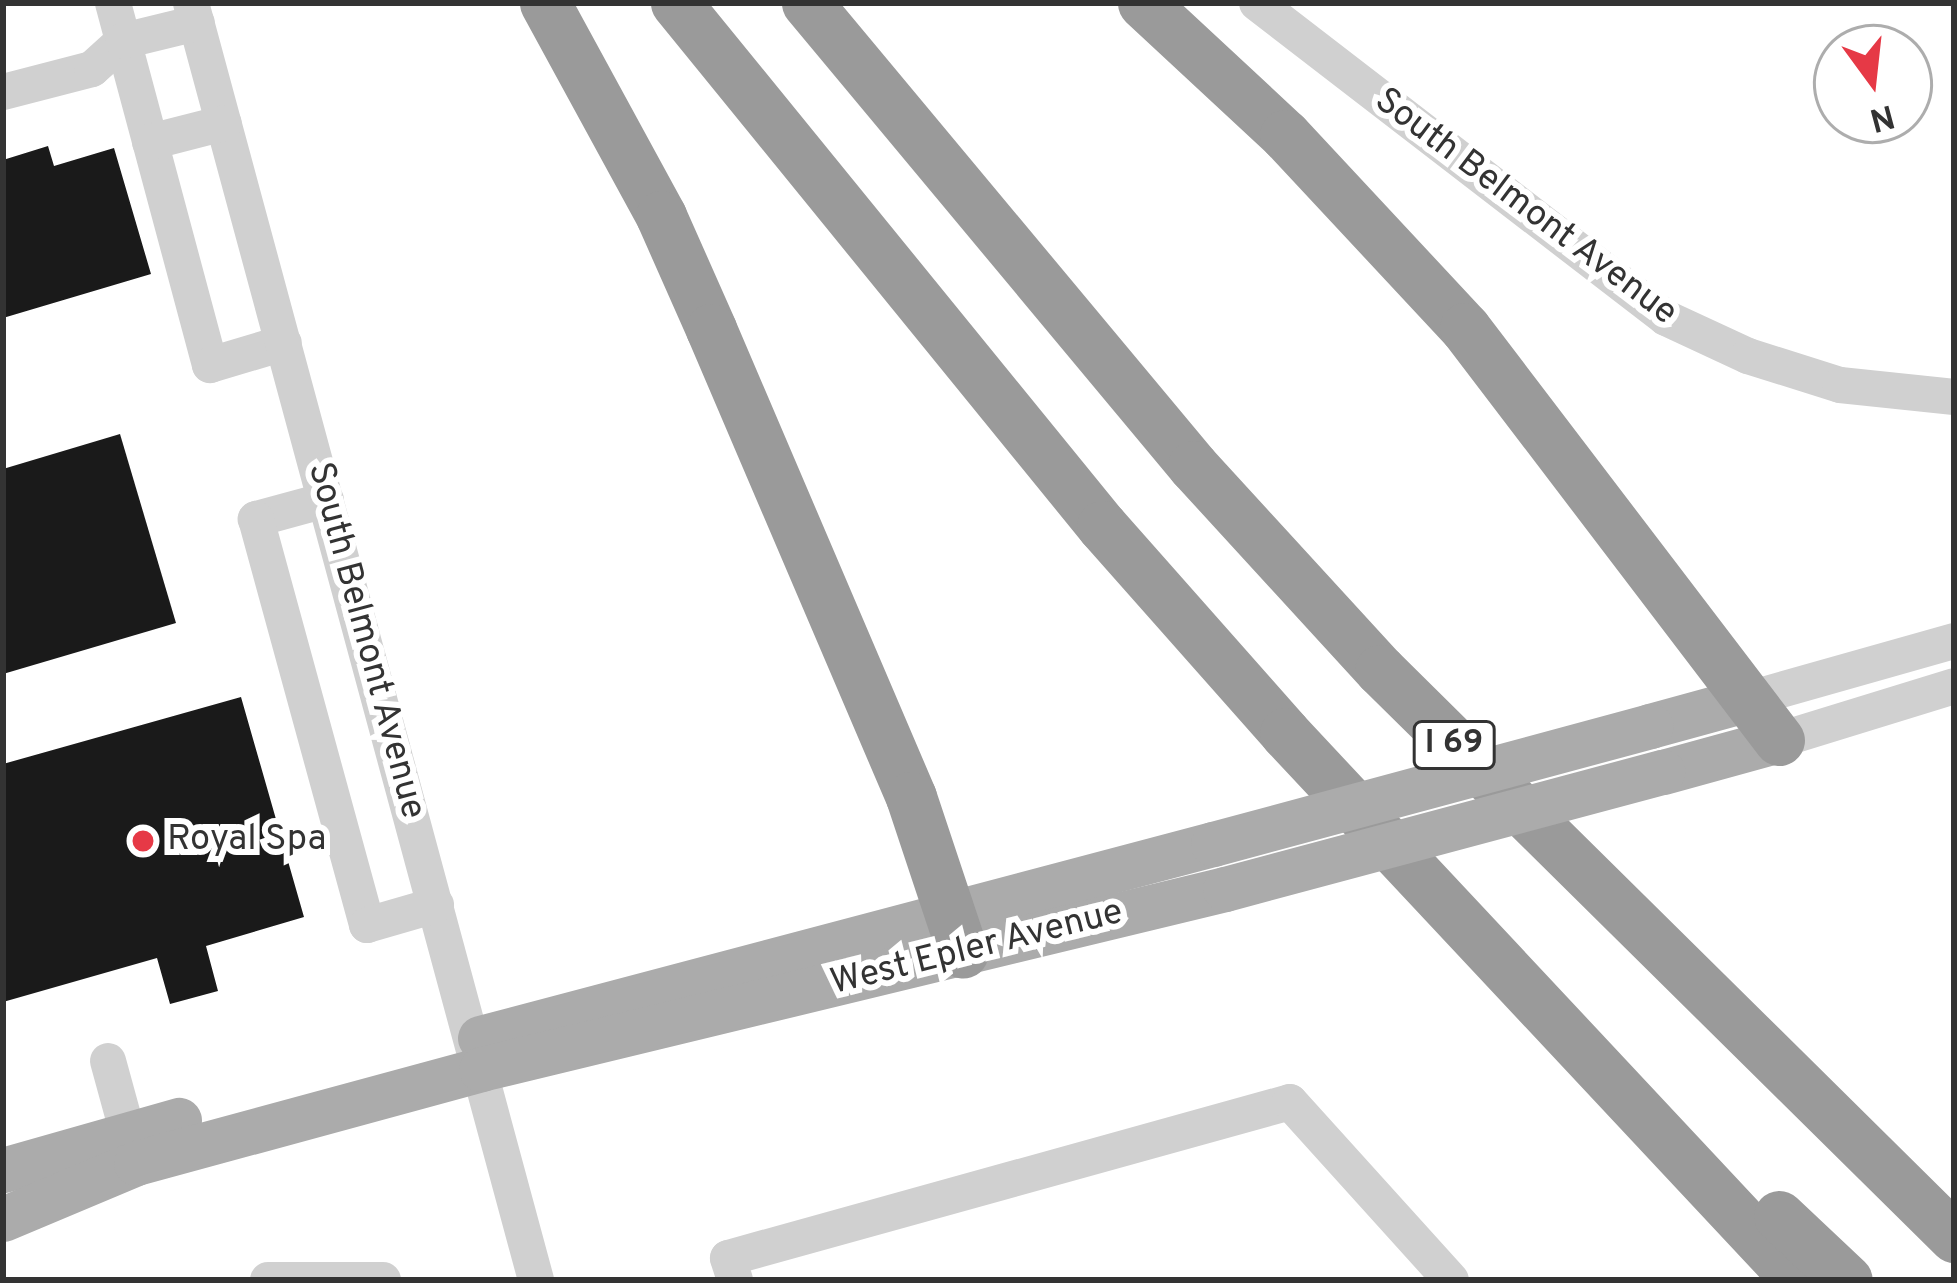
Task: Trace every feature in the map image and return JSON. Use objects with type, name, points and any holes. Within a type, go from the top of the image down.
[{"type":"highway","points":[[545,3],[661,216],[911,796],[957,932]]},
{"type":"highway","points":[[676,3],[1102,526],[1285,733],[1797,1280]]},
{"type":"highway","name":"I 69","points":[[807,3],[1193,466],[1380,670],[1954,1237]]},
{"type":"highway","points":[[1143,3],[1286,135],[1465,328],[1779,740]]},
{"type":"highway","points":[[1476,932],[1847,1280]]},
{"type":"main road","name":"West Epler Avenue","points":[[3,1170],[131,1148],[957,932],[1214,844],[1749,699]]},
{"type":"main road","name":"West Epler Avenue","points":[[957,932],[1225,889],[1779,740]]},
{"type":"main road","name":"West Epler Avenue","points":[[3,1219],[131,1148]]},
{"type":"street","points":[[113,3],[210,365],[284,343]]},
{"type":"street","name":"South Belmont Avenue","points":[[1258,3],[1666,318],[1748,356],[1840,385],[1954,397]]},
{"type":"street","points":[[3,92],[92,69],[123,41],[194,13]]},
{"type":"street","name":"South Belmont Avenue","points":[[194,13],[536,1280]]},
{"type":"street","points":[[150,142],[224,123]]},
{"type":"street","points":[[326,500],[256,519],[262,542],[367,925],[436,905]]},
{"type":"street","name":"West Epler Avenue","points":[[1749,699],[1954,641]]},
{"type":"street","name":"West Epler Avenue","points":[[1779,740],[1954,686]]},
{"type":"street","points":[[108,1061],[131,1148]]},
{"type":"street","points":[[735,1280],[728,1258],[1290,1102],[1451,1280]]},
{"type":"street","points":[[268,1280],[383,1280]]},
{"type":"building","points":[[48,146],[54,166],[114,148],[151,274],[3,318],[3,160]]},
{"type":"building","points":[[120,434],[176,623],[3,674],[3,469]]},
{"type":"building","name":"Royal Spa","points":[[241,697],[304,917],[206,946],[218,991],[170,1004],[157,958],[3,1002],[3,764]]},
{"type":"place","name":"Royal Spa","points":[[143,841]]}]
